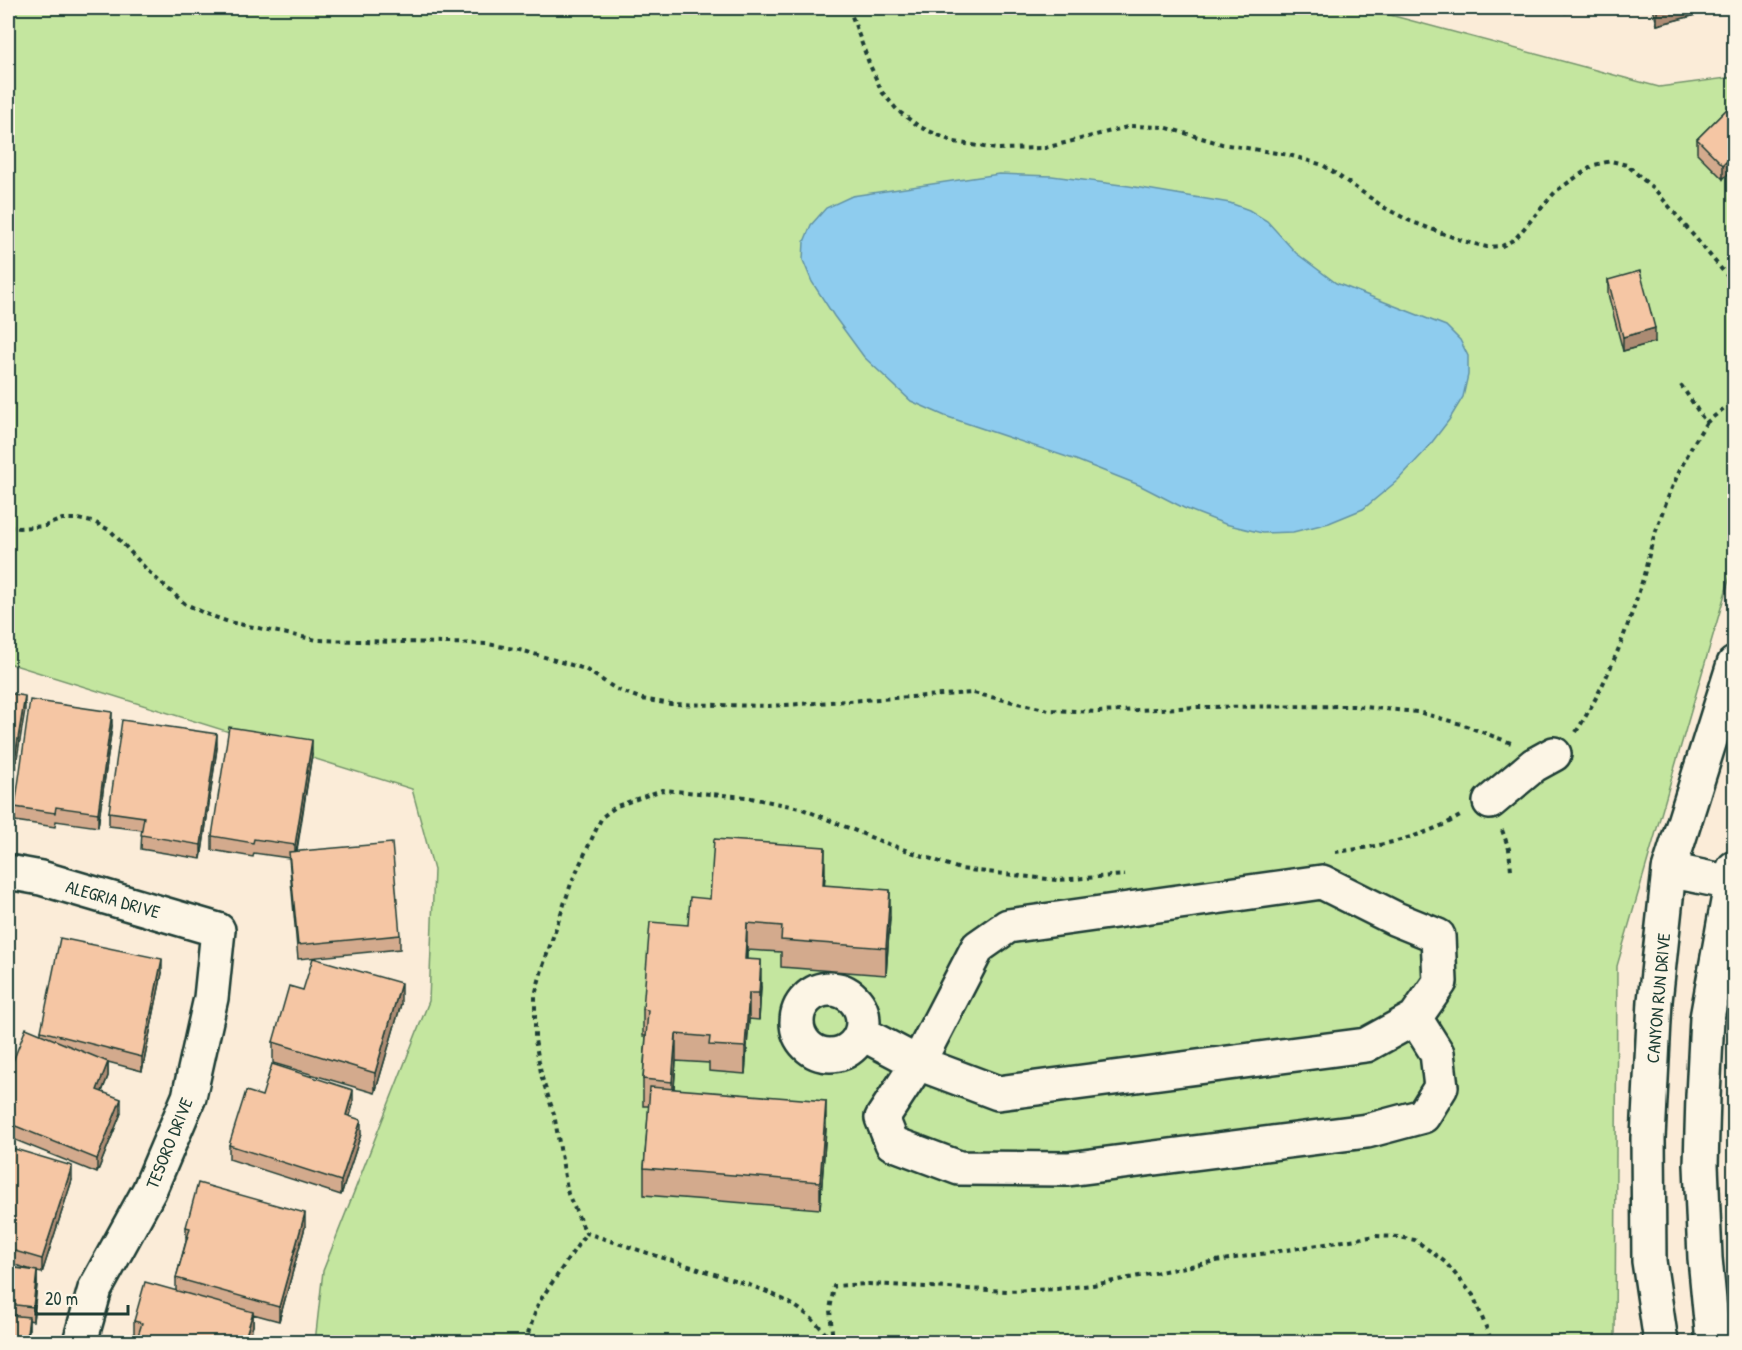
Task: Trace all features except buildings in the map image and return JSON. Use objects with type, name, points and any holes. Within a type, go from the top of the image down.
[{"type":"street","name":"CANYON RUN DRIVE","points":[[1661,1342],[1649,1261],[1648,1138],[1655,1001],[1670,870],[1734,664]]},
{"type":"street","points":[[1490,802],[1534,765],[1554,754]]},
{"type":"street","points":[[1670,870],[1733,876],[1707,1018],[1703,1096],[1705,1258],[1713,1342]]},
{"type":"street","name":"ALEGRIA DRIVE","points":[[8,872],[41,878],[218,930]]},
{"type":"street","points":[[861,1033],[918,1063],[998,1093],[1366,1045],[1415,1018],[1440,982],[1438,936],[1396,919],[1322,882],[1008,926],[978,947],[918,1063],[882,1118],[892,1143],[959,1168],[1068,1169],[1367,1131],[1423,1116],[1441,1087],[1437,1053],[1415,1018]]},
{"type":"street","name":"TESORO DRIVE","points":[[80,1342],[95,1289],[149,1191],[189,1097],[211,998],[218,930]]},
{"type":"path","points":[[849,8],[882,93],[898,111],[920,127],[954,142],[996,149],[1045,148],[1131,126],[1164,127],[1222,144],[1289,155],[1323,165],[1385,208],[1410,221],[1487,248],[1502,246],[1515,239],[1556,191],[1594,165],[1611,161],[1627,165],[1657,192],[1734,284]]},
{"type":"path","points":[[1681,385],[1706,423]]},
{"type":"path","points":[[8,527],[45,526],[62,519],[78,519],[96,523],[111,531],[150,573],[184,603],[229,622],[317,640],[488,644],[532,653],[585,669],[616,689],[642,699],[671,704],[769,706],[973,693],[1049,710],[1100,712],[1198,707],[1353,706],[1418,711],[1461,724],[1529,752],[1554,754],[1576,732],[1601,690],[1641,585],[1656,529],[1668,496],[1683,465],[1706,423],[1734,400]]},
{"type":"path","points":[[832,1342],[823,1328],[808,1315],[760,1289],[586,1233],[568,1194],[554,1114],[542,1078],[535,1040],[535,995],[579,863],[602,817],[617,806],[662,790],[746,797],[800,808],[880,841],[960,870],[1057,880],[1130,874]]},
{"type":"path","points":[[1326,853],[1366,848],[1422,833],[1445,825],[1473,808],[1490,802],[1509,849],[1511,870]]},
{"type":"path","points":[[525,1342],[538,1302],[586,1233]]},
{"type":"path","points":[[832,1342],[830,1310],[834,1286],[869,1284],[1007,1291],[1057,1289],[1093,1285],[1193,1265],[1376,1236],[1415,1240],[1445,1262],[1473,1295],[1492,1342]]},
{"type":"green space","points":[[8,8],[1364,8],[1659,87],[1734,77],[1734,563],[1617,966],[1615,1342],[315,1342],[323,1271],[429,1001],[434,870],[412,789],[8,663]]},
{"type":"water","points":[[999,174],[1052,176],[1129,186],[1230,203],[1249,210],[1267,221],[1296,253],[1336,283],[1446,326],[1460,340],[1468,356],[1468,375],[1463,397],[1426,450],[1397,481],[1363,509],[1329,523],[1293,532],[1262,533],[1225,524],[1184,508],[1139,485],[1076,460],[945,416],[911,401],[864,357],[834,316],[812,282],[803,260],[804,242],[811,225],[826,208],[852,196]]}]
